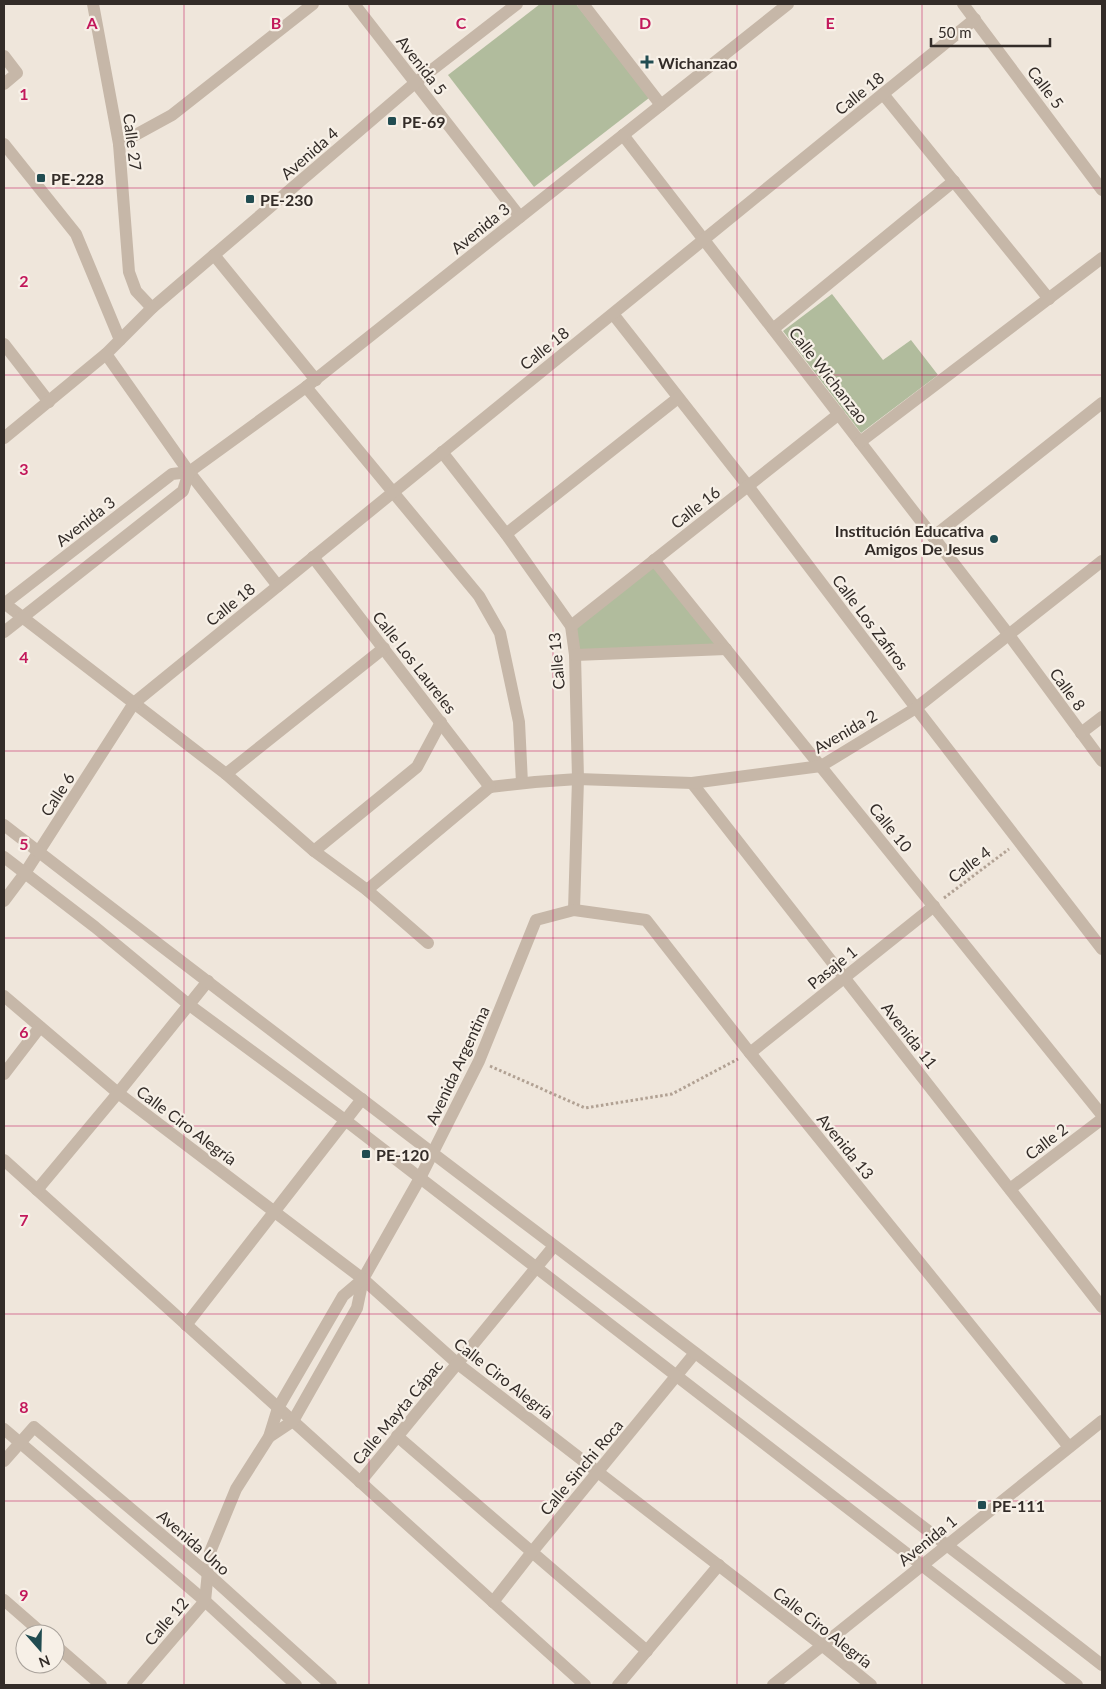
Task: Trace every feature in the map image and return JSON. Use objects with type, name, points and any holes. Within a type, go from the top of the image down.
[{"type":"street","name":"Calle 27","points":[[93,4],[119,144],[129,272],[136,291],[152,308]]},
{"type":"street","points":[[119,144],[172,114],[313,4]]},
{"type":"street","name":"Avenida 5","points":[[354,4],[520,217]]},
{"type":"street","name":"Avenida 4","points":[[4,438],[106,354],[152,308],[415,83],[514,4]]},
{"type":"street","points":[[583,4],[661,105]]},
{"type":"street","name":"Avenida 3","points":[[4,604],[172,474],[189,472],[311,384],[788,4]]},
{"type":"street","name":"Calle 5","points":[[963,4],[1102,190]]},
{"type":"street","name":"Calle 18","points":[[134,703],[975,19]]},
{"type":"street","points":[[4,56],[17,73],[4,84]]},
{"type":"street","points":[[883,94],[1049,299]]},
{"type":"street","name":"Calle Wichanzao","points":[[623,135],[1009,635]]},
{"type":"street","points":[[4,144],[76,234],[120,340]]},
{"type":"street","points":[[773,329],[954,181]]},
{"type":"street","points":[[214,255],[392,493],[478,596],[500,633],[519,722],[522,783]]},
{"type":"street","points":[[860,442],[1102,258]]},
{"type":"street","name":"Calle Los Zafiros","points":[[613,314],[748,486],[1102,949]]},
{"type":"street","points":[[4,344],[49,402]]},
{"type":"street","points":[[106,354],[189,472],[278,586]]},
{"type":"street","points":[[506,534],[678,398]]},
{"type":"street","points":[[933,536],[1102,403]]},
{"type":"street","name":"Calle 16","points":[[571,626],[839,414]]},
{"type":"street","name":"Calle 13","points":[[442,452],[506,534],[571,626],[575,655],[578,780],[574,910]]},
{"type":"street","name":"Avenida 3","points":[[4,632],[183,491],[189,472]]},
{"type":"street","name":"Calle Los Laureles","points":[[313,557],[490,787]]},
{"type":"street","name":"Calle 10","points":[[654,560],[1102,1115]]},
{"type":"street","name":"Avenida 2","points":[[490,787],[578,780],[692,783],[821,766],[916,708],[1102,561]]},
{"type":"street","points":[[4,604],[24,617],[226,774],[314,851],[367,890],[428,943]]},
{"type":"street","name":"Calle 8","points":[[1009,635],[1102,761]]},
{"type":"street","points":[[226,774],[384,648]]},
{"type":"street","points":[[575,655],[726,649]]},
{"type":"street","name":"Calle 6","points":[[4,901],[39,852],[134,703]]},
{"type":"street","points":[[1081,733],[1102,717]]},
{"type":"street","points":[[314,851],[417,767],[441,722]]},
{"type":"street","name":"Avenida 11","points":[[692,783],[1102,1307]]},
{"type":"street","points":[[367,890],[490,787]]},
{"type":"street","points":[[4,825],[948,1545],[1102,1665]]},
{"type":"street","points":[[4,857],[95,927],[188,1004],[345,1120],[1077,1685]]},
{"type":"street","name":"Pasaje 1","points":[[750,1053],[934,906]]},
{"type":"street","name":"Avenida 13","points":[[574,910],[646,920],[750,1053],[1069,1447]]},
{"type":"street","name":"Avenida Argentina","points":[[293,1421],[357,1308],[363,1279],[433,1154],[479,1061],[536,920],[574,910]]},
{"type":"street","points":[[37,1190],[118,1094],[208,981]]},
{"type":"street","name":"Calle Ciro Alegría","points":[[4,996],[118,1094],[363,1279],[458,1364],[871,1685]]},
{"type":"street","points":[[4,1074],[40,1027]]},
{"type":"street","points":[[186,1325],[362,1099]]},
{"type":"street","name":"Calle 2","points":[[1010,1189],[1102,1119]]},
{"type":"street","points":[[4,1160],[585,1685]]},
{"type":"street","name":"Calle Mayta Cápac","points":[[360,1482],[554,1246]]},
{"type":"street","name":"Avenida Argentina","points":[[278,1408],[343,1296],[363,1279]]},
{"type":"street","name":"Calle Sinchi Roca","points":[[493,1602],[695,1353]]},
{"type":"street","name":"Calle 12","points":[[133,1685],[205,1601],[210,1552],[236,1488],[270,1437],[278,1408]]},
{"type":"street","name":"Calle 12","points":[[270,1437],[293,1421]]},
{"type":"street","name":"Avenida 1","points":[[774,1685],[1102,1422]]},
{"type":"street","name":"Avenida Uno","points":[[21,1443],[34,1427],[208,1574],[331,1685]]},
{"type":"street","points":[[4,1429],[205,1601],[296,1685]]},
{"type":"street","points":[[397,1436],[647,1651]]},
{"type":"street","points":[[4,1461],[21,1443]]},
{"type":"street","points":[[618,1685],[719,1566]]},
{"type":"street","points":[[4,1600],[32,1624]]},
{"type":"street","points":[[65,1654],[101,1685]]},
{"type":"path","name":"Calle 4","points":[[934,906],[1020,841]]},
{"type":"path","points":[[479,1061],[586,1108],[672,1094],[750,1053]]},
{"type":"green space","points":[[540,4],[576,4],[649,98],[534,187],[448,75]]},
{"type":"green space","points":[[832,294],[883,360],[911,340],[938,375],[861,433],[783,331]]},
{"type":"green space","points":[[654,560],[726,649],[575,655],[571,626]]},
{"type":"place","name":"Wichanzao","points":[[647,62]]},
{"type":"place","name":"PE-69","points":[[392,121]]},
{"type":"place","name":"PE-228","points":[[41,178]]},
{"type":"place","name":"PE-230","points":[[250,199]]},
{"type":"place","name":"Institución Educativa Amigos De Jesus","points":[[994,539]]},
{"type":"place","name":"PE-120","points":[[366,1154]]},
{"type":"place","name":"PE-111","points":[[982,1505]]}]
